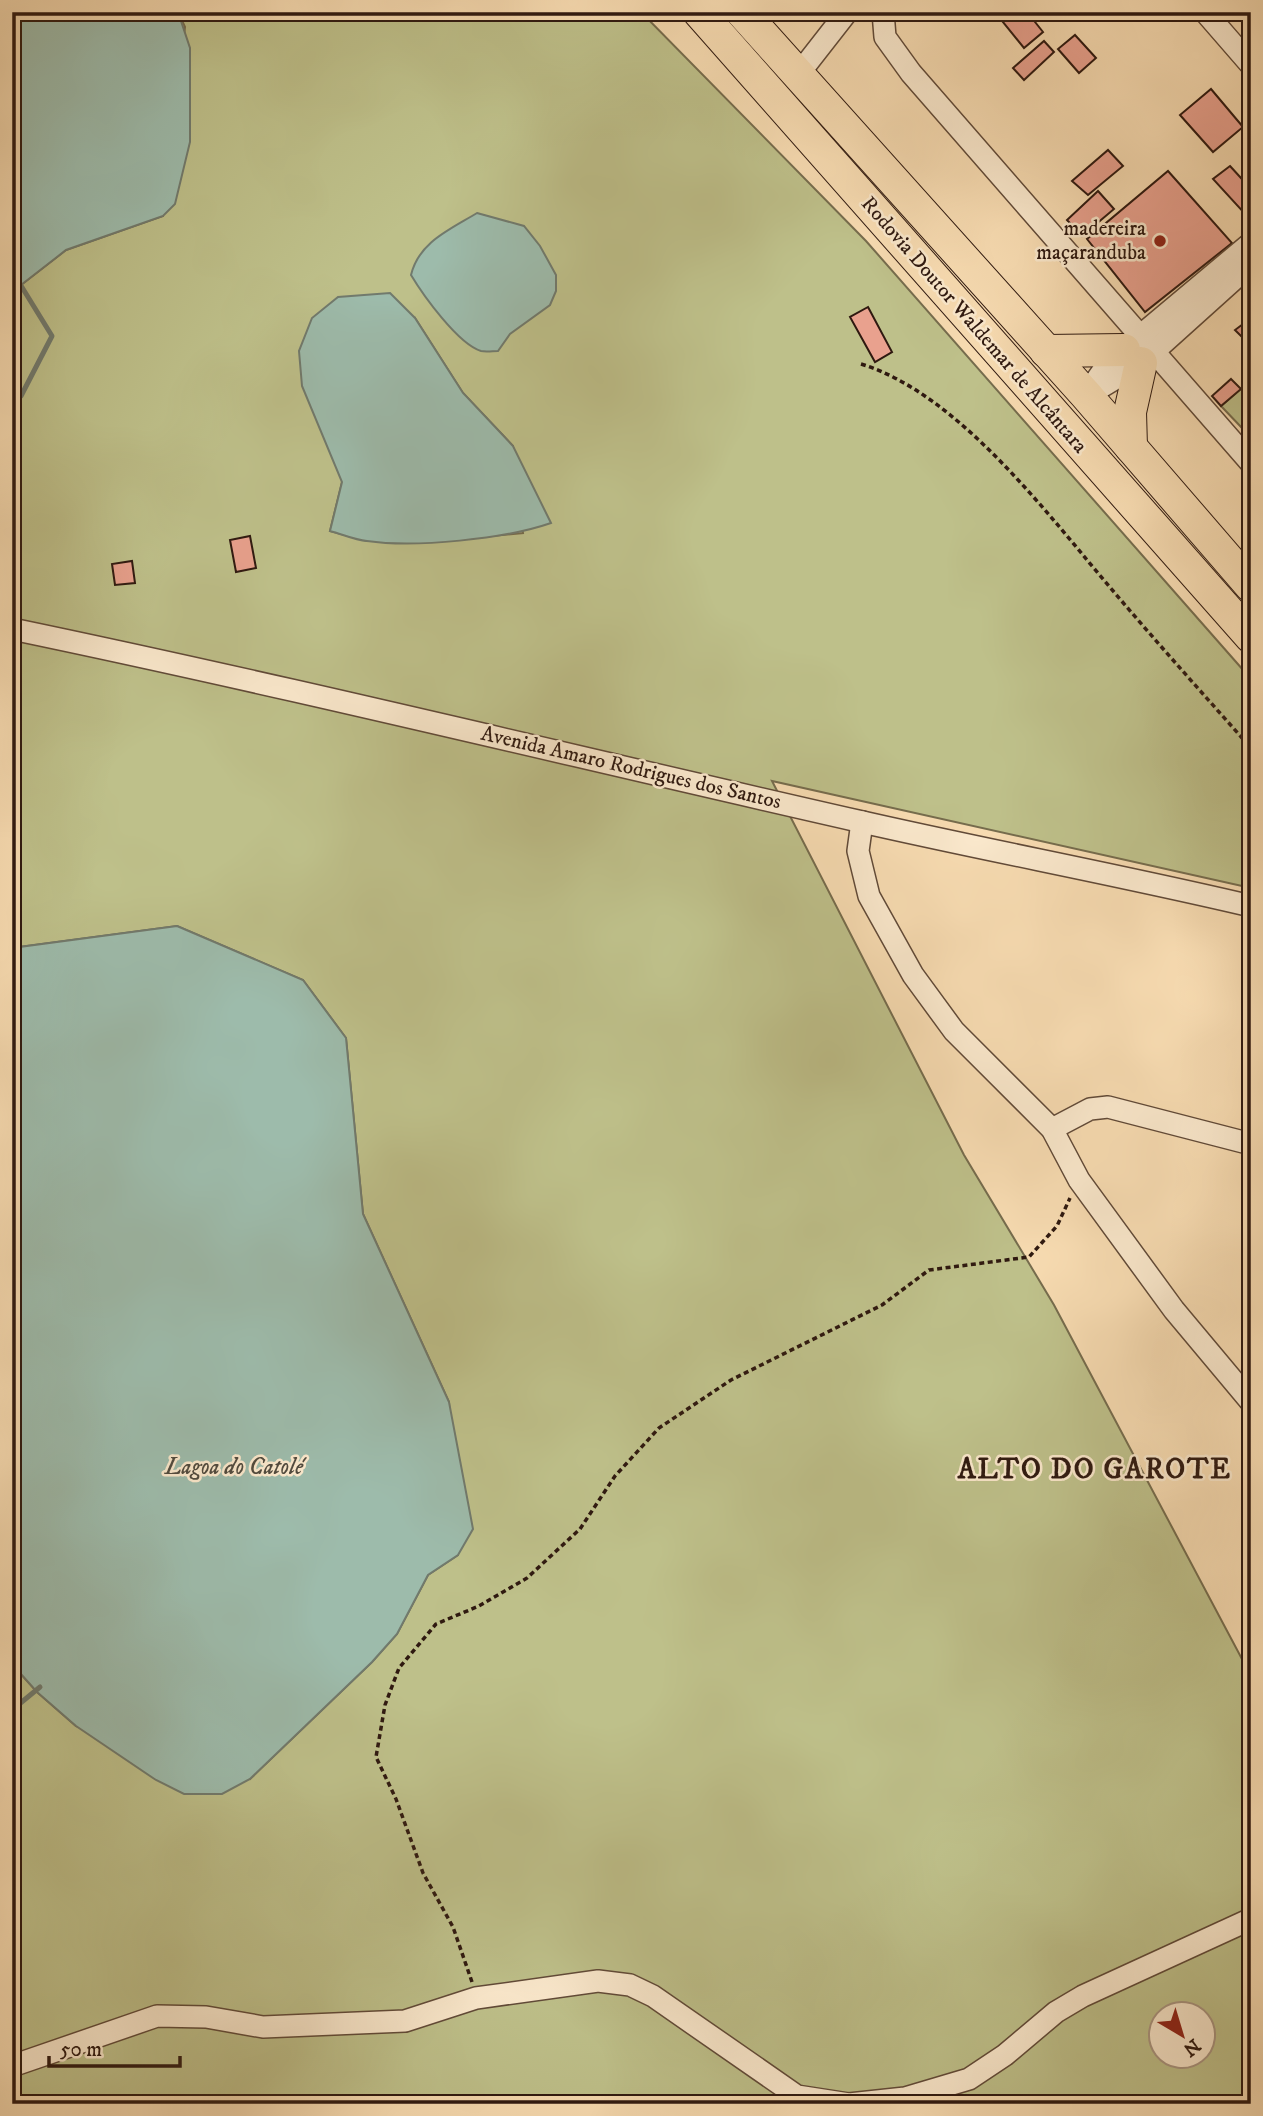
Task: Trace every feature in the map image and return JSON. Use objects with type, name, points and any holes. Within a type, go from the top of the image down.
[{"type":"highway","name":"Rodovia Doutor Waldemar de Alcântara","points":[[699,12],[1251,637]]},
{"type":"highway","name":"Rodovia Doutor Waldemar de Alcântara","points":[[743,12],[797,76],[1086,396],[1251,586]]},
{"type":"highway","points":[[1046,351],[1139,351],[1130,412],[1131,447]]},
{"type":"street","points":[[797,76],[846,12]]},
{"type":"street","points":[[883,12],[882,23],[892,48],[1139,351],[1251,463]]},
{"type":"street","points":[[1205,12],[1251,65]]},
{"type":"street","points":[[1139,351],[1251,243]]},
{"type":"street","points":[[1086,396],[1251,264]]},
{"type":"street","name":"Avenida Amaro Rodrigues dos Santos","points":[[12,629],[232,675],[862,822],[1118,874],[1251,905]]},
{"type":"street","points":[[862,822],[858,851],[861,867],[873,905],[894,944],[954,1031],[1052,1129],[1079,1180],[1174,1310],[1251,1402]]},
{"type":"street","points":[[1052,1129],[1090,1109],[1108,1107],[1251,1144]]},
{"type":"street","points":[[12,2066],[157,2016],[206,2017],[263,2027],[405,2021],[476,1998],[597,1981],[630,1985],[673,2009],[797,2096],[826,2103],[876,2101],[923,2094],[968,2079],[1005,2056],[1056,2012],[1083,1996],[1251,1919]]},
{"type":"path","points":[[861,364],[886,371],[923,392],[1015,476],[1251,748]]},
{"type":"path","points":[[476,1998],[453,1927],[423,1873],[396,1799],[376,1757],[385,1705],[399,1668],[436,1624],[478,1606],[527,1578],[545,1562],[580,1529],[615,1476],[659,1429],[731,1380],[882,1305],[929,1270],[1029,1257],[1057,1226],[1079,1180]]},
{"type":"green space","points":[[178,12],[641,12],[866,241],[1251,679],[1251,888],[772,781],[964,1155],[1054,1305],[1251,1676],[1251,2104],[12,2104],[12,1664],[37,1692],[76,1726],[250,1779],[372,1662],[397,1634],[428,1575],[458,1555],[449,1402],[363,1214],[346,1038],[303,980],[177,926],[12,948],[12,292],[66,250],[163,216],[185,27]],"holes":[[[415,318],[463,393],[513,446],[523,533],[441,541],[367,541],[330,531],[342,482]]]},
{"type":"green space","points":[[1251,380],[1251,422],[1243,429],[1221,406]]},
{"type":"water","points":[[12,12],[178,12],[190,48],[190,142],[175,204],[163,216],[66,250],[12,292]]},
{"type":"water","points":[[477,213],[524,226],[540,246],[556,275],[556,291],[550,305],[510,334],[498,351],[481,351],[462,339],[432,306],[411,275],[428,245]]},
{"type":"water","points":[[390,293],[415,318],[463,393],[513,446],[551,523],[510,534],[434,543],[367,541],[330,531],[342,482],[302,386],[299,351],[312,318],[338,297]]},
{"type":"water","name":"Lagoa do Catolé","points":[[177,926],[303,980],[346,1038],[363,1214],[449,1402],[473,1529],[458,1555],[428,1575],[397,1634],[372,1662],[250,1779],[222,1794],[184,1794],[156,1780],[76,1726],[37,1692],[12,1664],[12,948]]},
{"type":"building","points":[[1003,12],[1027,12],[1043,32],[1024,48],[998,16]]},
{"type":"building","points":[[1075,35],[1096,58],[1079,73],[1058,49]]},
{"type":"building","points":[[1044,41],[1054,52],[1024,80],[1013,68]]},
{"type":"building","points":[[1211,89],[1243,127],[1213,152],[1180,115]]},
{"type":"building","points":[[1108,150],[1123,166],[1088,195],[1072,181]]},
{"type":"building","points":[[1230,166],[1251,189],[1251,211],[1246,215],[1213,179]]},
{"type":"building","name":"madereira maçaranduba","points":[[1168,171],[1232,243],[1145,312],[1087,239]]},
{"type":"building","points":[[1098,191],[1114,209],[1082,236],[1067,220]]},
{"type":"building","points":[[868,307],[892,352],[875,362],[850,317]]},
{"type":"building","points":[[1251,318],[1251,337],[1246,341],[1235,330]]},
{"type":"building","points":[[1231,379],[1241,389],[1221,406],[1212,396]]},
{"type":"building","points":[[250,536],[256,568],[236,572],[230,540]]},
{"type":"building","points":[[132,561],[135,583],[115,585],[112,564]]},
{"type":"waterway","points":[[12,401],[21,396],[52,336],[20,284]]},
{"type":"waterway","points":[[12,1710],[40,1687]]},
{"type":"place","name":"madereira maçaranduba","points":[[1160,241]]},
{"type":"district","name":"ALTO DO GAROTE","points":[[1095,1469]]}]
